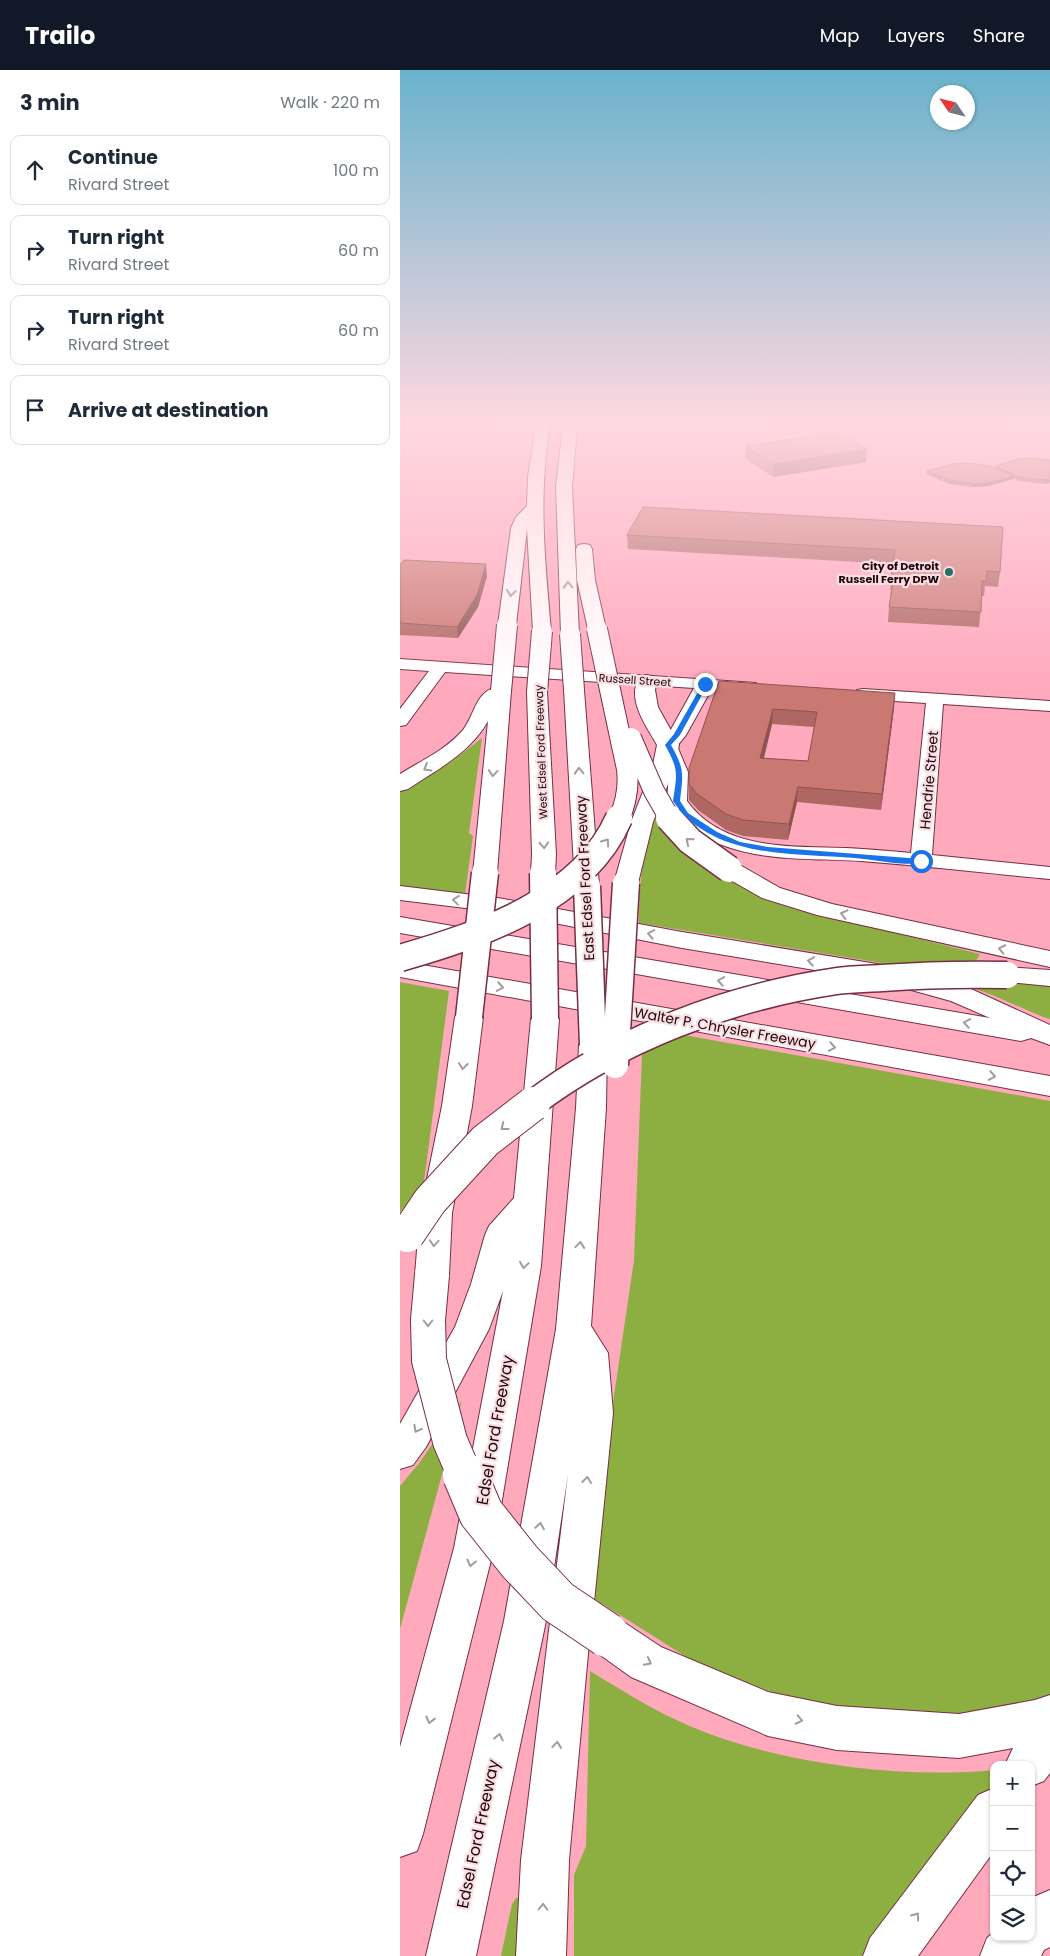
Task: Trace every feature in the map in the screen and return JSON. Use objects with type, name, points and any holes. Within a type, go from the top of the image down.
[{"type":"highway","points":[[528,514],[522,520],[519,528],[500,691],[487,725],[485,873],[458,1106],[436,1214],[428,1320],[429,1360],[450,1441],[481,1513],[520,1562],[558,1602],[646,1662],[768,1714],[836,1728],[959,1736],[1035,1722],[1050,1717]]},
{"type":"highway","name":"West Edsel Ford Freeway","points":[[534,514],[542,631],[537,692],[544,854],[545,1019]]},
{"type":"highway","name":"East Edsel Ford Freeway","points":[[565,514],[570,634],[587,886],[593,1045],[573,1329]]},
{"type":"highway","points":[[400,958],[488,930],[532,906],[582,870],[606,844],[623,811],[628,782],[586,580],[580,524],[575,514]]},
{"type":"highway","points":[[590,1108],[615,1065],[626,883],[642,822],[663,769],[668,745],[648,711],[645,691],[647,681]]},
{"type":"highway","points":[[612,698],[665,811],[673,823],[684,836],[729,869],[771,893],[826,910],[1050,959]]},
{"type":"highway","points":[[400,784],[452,752],[487,725]]},
{"type":"highway","points":[[400,893],[498,905],[682,940],[876,972],[961,995],[1019,1020],[1050,1037]]},
{"type":"highway","points":[[400,925],[1050,1037]]},
{"type":"highway","name":"Walter P. Chrysler Freeway","points":[[400,969],[1050,1086]]},
{"type":"highway","points":[[403,1241],[430,1201],[485,1141],[559,1084],[651,1034],[738,1002],[837,981],[948,973],[1050,978]]},
{"type":"highway","name":"Edsel Ford Freeway","points":[[400,1834],[474,1548],[524,1266],[545,1019]]},
{"type":"highway","points":[[400,1452],[413,1436],[472,1329],[501,1235],[531,1199]]},
{"type":"highway","points":[[541,1956],[545,1860],[578,1544],[596,1413],[590,1354],[573,1329]]},
{"type":"highway","name":"Edsel Ford Freeway","points":[[451,1956],[525,1621],[573,1329]]},
{"type":"highway","points":[[1031,1761],[1050,1736]]},
{"type":"highway","points":[[888,1956],[990,1816]]},
{"type":"highway","points":[[1035,1928],[1050,1914]]},
{"type":"highway","points":[[1005,1956],[1021,1941]]},
{"type":"street","name":"Russell Street","points":[[400,664],[763,688]]},
{"type":"street","points":[[400,721],[440,667]]},
{"type":"street","points":[[705,684],[677,735],[668,745],[678,763],[680,777],[676,801],[685,814],[715,834],[738,844],[768,849],[1050,873]]},
{"type":"street","points":[[849,694],[1050,706]]},
{"type":"street","name":"Hendrie Street","points":[[921,861],[936,699]]},
{"type":"green space","points":[[482,738],[469,833],[473,836],[465,894],[400,886],[400,788],[451,762]]},
{"type":"green space","points":[[657,806],[664,820],[806,911],[980,954],[972,967],[1034,982],[1039,985],[1050,986],[1050,1019],[949,979],[876,962],[639,923],[643,863],[648,834]]},
{"type":"green space","points":[[400,982],[449,991],[424,1182],[400,1212]]},
{"type":"green space","points":[[684,1035],[1050,1101],[1050,1697],[967,1716],[823,1709],[707,1670],[585,1593],[634,1260],[642,1054]]},
{"type":"green space","points":[[462,1401],[400,1629],[400,1486],[420,1462]]},
{"type":"green space","points":[[590,1671],[666,1715],[702,1731],[783,1755],[826,1764],[870,1769],[913,1772],[990,1770],[990,1790],[862,1956],[574,1956],[574,1875],[586,1846]]},
{"type":"green space","points":[[516,1898],[525,1898],[523,1956],[501,1956],[512,1904]]},
{"type":"building","name":"City of Detroit Russell Ferry DPW","points":[[639,514],[769,514],[1003,527],[1000,572],[987,571],[986,582],[982,581],[981,612],[889,607],[894,576],[891,576],[895,550],[627,535]]},
{"type":"building","points":[[404,560],[486,564],[477,595],[457,627],[400,623],[400,565]]},
{"type":"building","points":[[719,681],[895,693],[882,794],[798,787],[789,824],[743,820],[726,814],[697,794],[689,784],[689,768]],"holes":[[[773,709],[817,712],[808,761],[760,758]]]},
{"type":"place","name":"City of Detroit Russell Ferry DPW","points":[[949,572]]},
{"type":"route","points":[[705,684],[677,735],[668,745],[678,763],[680,777],[676,801],[685,814],[715,834],[738,844],[768,849],[921,861]]}]
